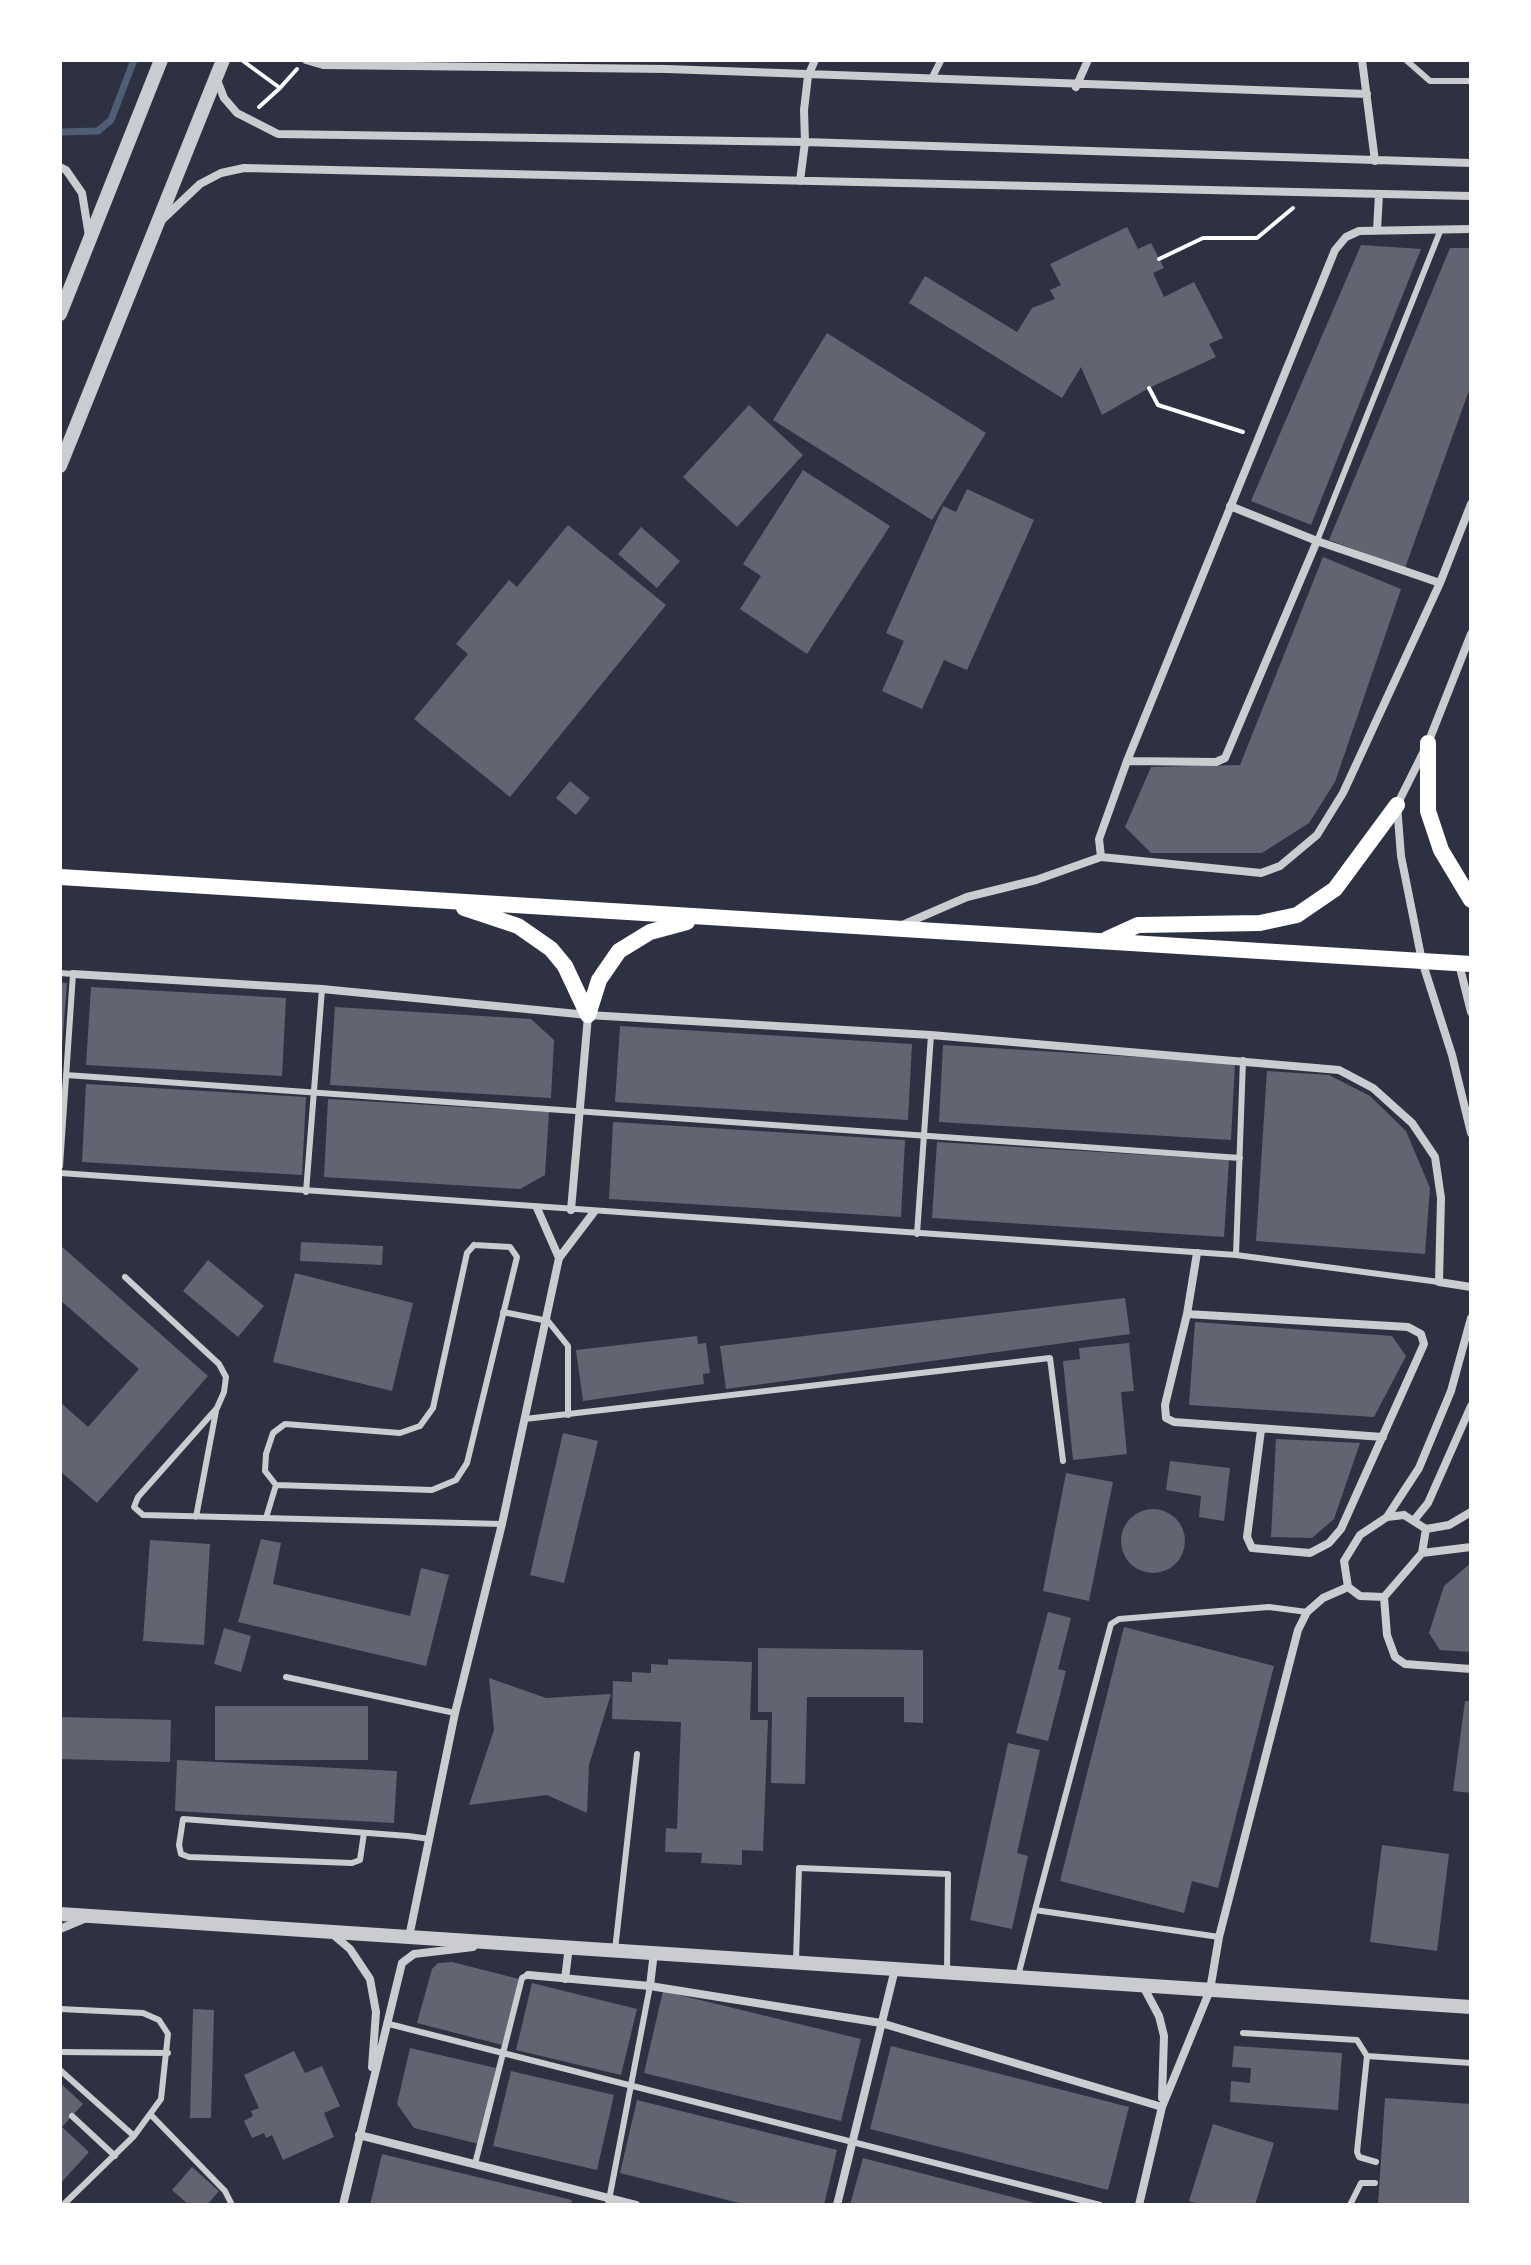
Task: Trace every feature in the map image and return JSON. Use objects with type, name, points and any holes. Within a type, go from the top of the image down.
[{"type":"main road","points":[[1428,743],[1428,811],[1441,850],[1471,900]]},
{"type":"main road","points":[[1102,941],[1138,925],[1260,923],[1297,915],[1335,889],[1397,805]]},
{"type":"main road","points":[[60,877],[1465,964]]},
{"type":"main road","points":[[444,901],[518,926],[551,949],[565,966],[588,1015]]},
{"type":"main road","points":[[588,1015],[599,980],[619,951],[650,932],[702,918]]},
{"type":"street","points":[[60,314],[161,60]]},
{"type":"street","points":[[60,466],[223,60]]},
{"type":"street","points":[[306,60],[323,65],[393,62],[532,64],[932,78],[1076,87],[1367,94]]},
{"type":"street","points":[[667,69],[671,60]]},
{"type":"street","points":[[800,181],[808,76],[815,60]]},
{"type":"street","points":[[932,78],[941,60]]},
{"type":"street","points":[[1076,87],[1088,60]]},
{"type":"street","points":[[1362,60],[1375,161]]},
{"type":"street","points":[[216,77],[224,98],[237,113],[278,134],[805,142],[1471,163]]},
{"type":"street","points":[[60,167],[66,170],[82,193],[90,241]]},
{"type":"street","points":[[157,225],[200,184],[221,173],[244,168],[1471,196]]},
{"type":"street","points":[[1377,230],[1379,194]]},
{"type":"street","points":[[1101,857],[1099,839],[1127,761],[1335,250],[1346,237],[1359,231],[1471,229]]},
{"type":"street","points":[[892,929],[953,902],[1101,857],[1261,873],[1280,866],[1317,835],[1343,793],[1440,583],[1471,504]]},
{"type":"street","points":[[1230,506],[1317,541],[1440,583]]},
{"type":"street","points":[[1127,761],[1216,762],[1225,758],[1317,541]]},
{"type":"street","points":[[1471,634],[1428,743],[1397,805],[1401,856],[1422,961],[1452,1055],[1471,1133]]},
{"type":"street","points":[[1465,964],[1471,1012]]},
{"type":"street","points":[[73,974],[322,989],[588,1015],[931,1035],[1339,1070],[1373,1088],[1412,1123],[1435,1157],[1441,1198],[1439,1282],[1471,1287]]},
{"type":"street","points":[[571,1210],[577,1113],[588,1015]]},
{"type":"street","points":[[537,1208],[559,1258]]},
{"type":"street","points":[[409,1937],[455,1713],[502,1524],[548,1321],[559,1258],[594,1212]]},
{"type":"street","points":[[1197,1253],[1187,1314],[1165,1405],[1166,1418],[1174,1422],[1261,1430],[1383,1437]]},
{"type":"street","points":[[1187,1314],[1408,1327],[1421,1334],[1424,1344],[1341,1529],[1329,1543],[1310,1553],[1252,1548],[1247,1537],[1261,1430]]},
{"type":"street","points":[[1384,1597],[1360,1596],[1348,1587],[1344,1561],[1357,1541],[1387,1517],[1419,1468],[1451,1391],[1471,1318]]},
{"type":"street","points":[[1415,1519],[1428,1503],[1471,1406]]},
{"type":"street","points":[[1426,1529],[1449,1525],[1471,1512]]},
{"type":"street","points":[[1387,1517],[1404,1515],[1415,1519],[1426,1529]]},
{"type":"street","points":[[1341,1529],[1357,1541]]},
{"type":"street","points":[[1426,1529],[1422,1553],[1384,1597],[1387,1635],[1395,1657],[1405,1664],[1471,1669]]},
{"type":"street","points":[[1422,1553],[1471,1547]]},
{"type":"street","points":[[1139,2205],[1162,2107],[1210,1990],[1219,1937],[1298,1630],[1307,1612],[1323,1598],[1348,1587]]},
{"type":"street","points":[[60,1914],[1471,2007]]},
{"type":"street","points":[[60,1929],[92,1915]]},
{"type":"street","points":[[328,1931],[350,1949],[370,1979],[376,2012],[371,2083]]},
{"type":"street","points":[[343,2205],[402,1963],[414,1954],[509,1942]]},
{"type":"street","points":[[565,1979],[569,1946]]},
{"type":"street","points":[[650,1986],[654,1952]]},
{"type":"street","points":[[837,2205],[895,1968]]},
{"type":"street","points":[[528,1975],[650,1986],[881,2023],[1162,2107]]},
{"type":"street","points":[[1143,1986],[1164,2036],[1162,2107]]},
{"type":"street","points":[[359,2135],[607,2201],[636,2205]]},
{"type":"lane","points":[[1406,60],[1430,81],[1471,81]]},
{"type":"lane","points":[[1317,541],[1441,229]]},
{"type":"lane","points":[[60,973],[73,974],[60,1166]]},
{"type":"lane","points":[[306,1192],[311,1093],[322,989]]},
{"type":"lane","points":[[917,1234],[931,1035]]},
{"type":"lane","points":[[1236,1255],[1243,1060]]},
{"type":"lane","points":[[66,1075],[1240,1158]]},
{"type":"lane","points":[[60,1173],[1236,1255],[1439,1282]]},
{"type":"lane","points":[[474,1245],[510,1247],[517,1257],[467,1463],[456,1480],[432,1490],[276,1485],[265,1471],[266,1454],[273,1433],[285,1424],[400,1433],[420,1426],[433,1408],[467,1253],[474,1245]]},
{"type":"lane","points":[[125,1277],[219,1364],[226,1377],[196,1517]]},
{"type":"lane","points":[[503,1312],[548,1321],[568,1346],[568,1415]]},
{"type":"lane","points":[[525,1419],[1050,1358],[1063,1461]]},
{"type":"lane","points":[[217,1408],[138,1497],[134,1507],[143,1515],[502,1524]]},
{"type":"lane","points":[[266,1518],[276,1485]]},
{"type":"lane","points":[[1018,1976],[1111,1624],[1119,1619],[1269,1607],[1307,1612]]},
{"type":"lane","points":[[286,1677],[455,1713]]},
{"type":"lane","points":[[615,1950],[637,1754]]},
{"type":"lane","points":[[364,1833],[360,1860],[352,1863],[189,1857],[181,1854],[179,1845],[183,1819],[364,1833],[430,1839]]},
{"type":"lane","points":[[796,1962],[799,1868],[948,1874],[947,1972]]},
{"type":"lane","points":[[1035,1910],[1219,1937]]},
{"type":"lane","points":[[475,2164],[522,1978],[528,1975]]},
{"type":"lane","points":[[607,2201],[650,1986]]},
{"type":"lane","points":[[60,2009],[143,2013],[159,2020],[168,2034],[161,2099],[134,2136],[63,2205]]},
{"type":"lane","points":[[389,2024],[628,2088],[1100,2205]]},
{"type":"lane","points":[[1243,2033],[1357,2040],[1367,2056],[1357,2152],[1359,2157],[1376,2162]]},
{"type":"lane","points":[[60,2052],[168,2053]]},
{"type":"lane","points":[[1367,2056],[1471,2063]]},
{"type":"lane","points":[[60,2070],[134,2136]]},
{"type":"lane","points":[[151,2115],[225,2191],[232,2205]]},
{"type":"lane","points":[[72,2116],[115,2156]]},
{"type":"lane","points":[[1350,2205],[1361,2183],[1375,2183]]},
{"type":"path","points":[[243,60],[280,88]]},
{"type":"path","points":[[237,113],[259,107],[306,60]]},
{"type":"path","points":[[1159,259],[1203,238],[1257,238],[1308,192]]},
{"type":"path","points":[[1149,388],[1158,405],[1259,437]]},
{"type":"building","points":[[1127,227],[1138,249],[1151,243],[1164,268],[1153,273],[1164,297],[1194,282],[1223,338],[1209,344],[1216,357],[1149,388],[1102,415],[1081,367],[1062,398],[909,303],[925,276],[1017,332],[1032,308],[1055,299],[1050,290],[1061,285],[1050,264]]},
{"type":"building","points":[[1361,245],[1421,249],[1311,525],[1251,501]]},
{"type":"building","points":[[1450,248],[1471,248],[1471,385],[1405,568],[1329,540]]},
{"type":"building","points":[[827,333],[986,433],[932,520],[773,420]]},
{"type":"building","points":[[749,405],[803,455],[737,527],[683,477]]},
{"type":"building","points":[[803,470],[890,526],[807,654],[740,609],[761,576],[743,564]]},
{"type":"building","points":[[967,489],[1034,520],[967,670],[944,660],[922,709],[882,691],[904,641],[886,633],[943,506],[956,512]]},
{"type":"building","points":[[568,525],[666,605],[510,797],[414,719],[468,654],[456,644],[509,580],[517,587]]},
{"type":"building","points":[[641,527],[680,561],[657,588],[618,554]]},
{"type":"building","points":[[1323,557],[1401,589],[1335,782],[1309,823],[1262,853],[1151,853],[1125,827],[1151,767],[1240,765]]},
{"type":"building","points":[[570,781],[590,798],[576,815],[556,798]]},
{"type":"building","points":[[60,982],[67,983],[62,1047],[60,1047]]},
{"type":"building","points":[[91,987],[286,998],[282,1076],[86,1065]]},
{"type":"building","points":[[335,1007],[531,1019],[554,1040],[551,1098],[330,1085]]},
{"type":"building","points":[[620,1026],[912,1044],[908,1120],[615,1102]]},
{"type":"building","points":[[943,1045],[1235,1063],[1231,1140],[939,1122]]},
{"type":"building","points":[[1267,1071],[1329,1075],[1370,1096],[1406,1131],[1430,1188],[1425,1254],[1256,1241]]},
{"type":"building","points":[[86,1084],[306,1097],[302,1175],[82,1162]]},
{"type":"building","points":[[328,1099],[549,1112],[545,1175],[520,1189],[324,1177]]},
{"type":"building","points":[[613,1122],[905,1140],[901,1217],[609,1199]]},
{"type":"building","points":[[937,1142],[1229,1160],[1224,1237],[932,1218]]},
{"type":"building","points":[[301,1242],[383,1246],[382,1265],[300,1261]]},
{"type":"building","points":[[60,1245],[208,1376],[97,1503],[60,1471],[60,1402],[88,1427],[139,1369],[60,1300]]},
{"type":"building","points":[[208,1260],[264,1306],[238,1337],[183,1291]]},
{"type":"building","points":[[295,1273],[413,1303],[392,1391],[273,1362]]},
{"type":"building","points":[[1125,1298],[1130,1334],[726,1389],[720,1346]]},
{"type":"building","points":[[1195,1322],[1392,1336],[1406,1356],[1374,1417],[1189,1405]]},
{"type":"building","points":[[697,1336],[698,1344],[706,1343],[710,1373],[703,1374],[704,1384],[583,1401],[576,1350]]},
{"type":"building","points":[[1129,1343],[1134,1391],[1121,1392],[1127,1454],[1073,1460],[1063,1361],[1080,1359],[1079,1348]]},
{"type":"building","points":[[563,1433],[598,1441],[564,1583],[530,1575]]},
{"type":"building","points":[[1276,1439],[1360,1443],[1334,1519],[1312,1538],[1271,1537]]},
{"type":"building","points":[[1170,1461],[1230,1468],[1224,1521],[1199,1517],[1201,1496],[1166,1490]]},
{"type":"building","points":[[1066,1473],[1113,1482],[1089,1601],[1043,1591]]},
{"type":"building","points":[[1153,1509],[1171,1515],[1179,1523],[1185,1541],[1179,1559],[1171,1567],[1153,1573],[1135,1567],[1127,1559],[1121,1541],[1127,1523],[1135,1515]]},
{"type":"building","points":[[261,1539],[281,1543],[273,1584],[410,1616],[421,1568],[449,1575],[426,1666],[238,1622]]},
{"type":"building","points":[[150,1540],[210,1544],[204,1645],[143,1641]]},
{"type":"building","points":[[1471,1563],[1471,1652],[1440,1650],[1429,1633],[1444,1586]]},
{"type":"building","points":[[1048,1612],[1071,1618],[1058,1669],[1066,1671],[1048,1741],[1016,1733]]},
{"type":"building","points":[[1124,1627],[1274,1666],[1218,1888],[1192,1881],[1184,1913],[1060,1881]]},
{"type":"building","points":[[224,1628],[251,1636],[241,1672],[214,1664]]},
{"type":"building","points":[[758,1648],[923,1650],[923,1723],[904,1722],[904,1697],[807,1697],[805,1784],[771,1783],[772,1712],[758,1712]]},
{"type":"building","points":[[668,1659],[752,1662],[750,1720],[768,1720],[763,1851],[742,1850],[742,1865],[701,1863],[702,1853],[665,1852],[666,1828],[677,1829],[681,1722],[612,1719],[613,1681],[632,1682],[632,1672],[651,1673],[651,1664],[668,1665]]},
{"type":"building","points":[[489,1678],[546,1698],[611,1694],[589,1765],[587,1813],[547,1795],[469,1805],[494,1730]]},
{"type":"building","points":[[1465,1701],[1471,1701],[1471,1793],[1453,1791]]},
{"type":"building","points":[[215,1706],[368,1706],[368,1760],[215,1760]]},
{"type":"building","points":[[60,1717],[171,1720],[170,1762],[60,1759]]},
{"type":"building","points":[[1008,1743],[1040,1750],[1017,1853],[1028,1856],[1012,1929],[970,1920]]},
{"type":"building","points":[[177,1760],[397,1771],[394,1823],[175,1811]]},
{"type":"building","points":[[1382,1845],[1449,1854],[1437,1951],[1370,1942]]},
{"type":"building","points":[[452,1962],[519,1979],[502,2045],[417,2023],[432,1969],[438,1963]]},
{"type":"building","points":[[532,1983],[637,2009],[621,2075],[516,2050]]},
{"type":"building","points":[[663,1991],[861,2039],[841,2121],[644,2073]]},
{"type":"building","points":[[193,2009],[214,2010],[211,2118],[190,2118]]},
{"type":"building","points":[[891,2046],[1129,2107],[1108,2190],[870,2129]]},
{"type":"building","points":[[1234,2046],[1342,2053],[1338,2110],[1230,2102],[1231,2081],[1250,2083],[1251,2068],[1232,2067]]},
{"type":"building","points":[[410,2048],[496,2068],[479,2144],[414,2128],[397,2104]]},
{"type":"building","points":[[294,2051],[305,2073],[322,2066],[340,2106],[324,2113],[334,2137],[283,2160],[272,2135],[266,2138],[264,2133],[252,2138],[244,2121],[253,2116],[251,2111],[259,2108],[244,2075]]},
{"type":"building","points":[[511,2071],[614,2095],[597,2170],[493,2146]]},
{"type":"building","points":[[60,2083],[83,2104],[62,2127],[89,2152],[60,2184]]},
{"type":"building","points":[[1385,2098],[1471,2104],[1471,2205],[1378,2205]]},
{"type":"building","points":[[637,2100],[837,2150],[824,2205],[747,2205],[620,2173]]},
{"type":"building","points":[[1213,2124],[1274,2143],[1255,2205],[1202,2205],[1189,2201]]},
{"type":"building","points":[[382,2154],[572,2200],[571,2205],[370,2205]]},
{"type":"building","points":[[863,2158],[1039,2204],[1039,2205],[850,2205]]},
{"type":"building","points":[[192,2167],[219,2191],[207,2205],[189,2205],[172,2190]]},
{"type":"waterway","points":[[60,132],[98,131],[111,120],[134,60]]}]
